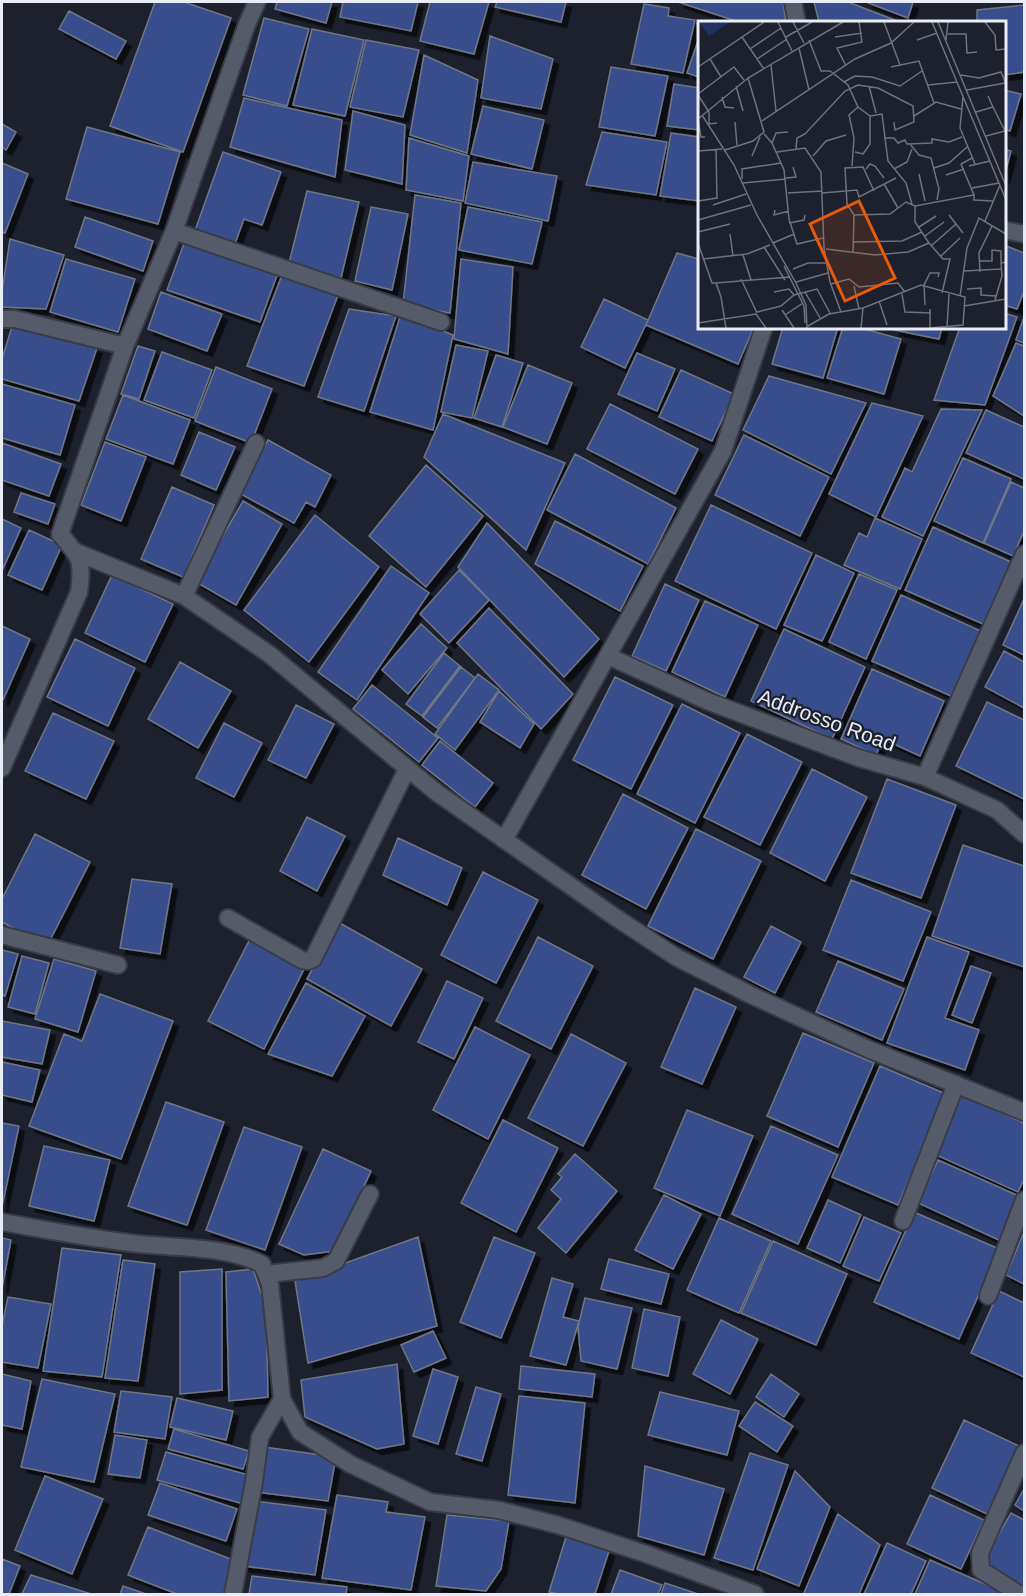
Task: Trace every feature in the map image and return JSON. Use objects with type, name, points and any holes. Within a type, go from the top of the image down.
[{"type":"street","points":[[2,768],[80,592],[82,568],[76,552],[60,534],[125,346],[174,231],[247,24],[257,2]]},
{"type":"street","points":[[793,2],[797,21]]},
{"type":"street","points":[[1005,230],[1024,234]]},
{"type":"street","points":[[174,231],[441,322]]},
{"type":"street","points":[[2,319],[15,319],[125,346]]},
{"type":"street","points":[[504,840],[723,451],[764,328]]},
{"type":"street","points":[[184,596],[256,443]]},
{"type":"street","points":[[76,552],[184,596],[269,654],[436,792],[676,957],[751,996],[857,1044],[1024,1112]]},
{"type":"street","points":[[925,777],[1024,554]]},
{"type":"street","name":"Addrosso Road","points":[[608,656],[706,701],[859,758],[925,777],[997,810],[1024,834]]},
{"type":"street","points":[[228,918],[302,960],[313,959],[407,769]]},
{"type":"street","points":[[2,936],[118,965]]},
{"type":"street","points":[[903,1221],[956,1084]]},
{"type":"street","points":[[266,1274],[323,1268],[336,1261],[370,1194]]},
{"type":"street","points":[[988,1296],[1024,1200]]},
{"type":"street","points":[[2,1222],[136,1244],[210,1250],[244,1256],[262,1264],[270,1284],[282,1399],[300,1432],[350,1464],[430,1502],[499,1510],[558,1525],[755,1594]]},
{"type":"street","points":[[233,1594],[260,1437],[282,1399]]},
{"type":"street","points":[[1019,1594],[981,1570],[979,1560],[1024,1453]]},
{"type":"building","points":[[155,2],[184,2],[231,18],[183,152],[110,126]]},
{"type":"building","points":[[277,2],[332,2],[326,23],[275,9]]},
{"type":"building","points":[[343,2],[418,2],[411,31],[340,17]]},
{"type":"building","points":[[430,2],[489,2],[474,54],[420,41]]},
{"type":"building","points":[[497,2],[566,2],[561,22],[495,7]]},
{"type":"building","points":[[678,2],[783,2],[786,21],[736,21]]},
{"type":"building","points":[[814,2],[848,2],[897,21],[819,21]]},
{"type":"building","points":[[866,2],[913,2],[908,18]]},
{"type":"building","points":[[644,4],[669,8],[668,16],[695,20],[683,73],[631,64]]},
{"type":"building","points":[[1024,5],[1024,72],[1005,75],[1005,21],[977,21],[977,10]]},
{"type":"building","points":[[69,11],[126,41],[116,59],[59,29]]},
{"type":"building","points":[[264,18],[309,29],[287,106],[243,95]]},
{"type":"building","points":[[312,29],[364,40],[345,116],[293,105]]},
{"type":"building","points":[[490,36],[553,59],[541,109],[481,98]]},
{"type":"building","points":[[366,40],[419,50],[403,117],[350,107]]},
{"type":"building","points":[[698,41],[698,77],[687,73]]},
{"type":"building","points":[[424,55],[478,80],[467,153],[410,135]]},
{"type":"building","points":[[611,67],[668,76],[655,136],[599,127]]},
{"type":"building","points":[[674,84],[698,88],[698,130],[667,126]]},
{"type":"building","points":[[1005,90],[1021,94],[1010,131],[1005,129]]},
{"type":"building","points":[[244,98],[342,120],[335,177],[230,147]]},
{"type":"building","points":[[483,106],[544,120],[532,169],[471,154]]},
{"type":"building","points":[[353,111],[405,125],[402,184],[345,170]]},
{"type":"building","points":[[2,124],[16,132],[6,150],[2,147]]},
{"type":"building","points":[[87,127],[180,152],[158,224],[66,199]]},
{"type":"building","points":[[602,132],[667,142],[656,195],[586,185]]},
{"type":"building","points":[[671,133],[698,137],[698,201],[660,196]]},
{"type":"building","points":[[409,138],[469,156],[463,201],[406,190]]},
{"type":"building","points":[[1005,149],[1011,151],[1005,174]]},
{"type":"building","points":[[223,152],[281,172],[262,225],[244,219],[233,249],[193,236]]},
{"type":"building","points":[[473,162],[557,176],[548,221],[465,203]]},
{"type":"building","points":[[2,163],[28,174],[5,233],[2,232]]},
{"type":"building","points":[[307,191],[359,202],[341,278],[288,267]]},
{"type":"building","points":[[415,195],[461,203],[450,313],[403,304]]},
{"type":"building","points":[[371,207],[408,214],[392,290],[355,281]]},
{"type":"building","points":[[468,207],[542,222],[532,264],[459,250]]},
{"type":"building","points":[[85,217],[153,241],[143,271],[75,247]]},
{"type":"building","points":[[186,238],[279,270],[260,322],[167,290]]},
{"type":"building","points":[[10,239],[64,255],[46,309],[2,307]]},
{"type":"building","points":[[1005,245],[1024,253],[1024,291],[1017,309],[1005,305]]},
{"type":"building","points":[[677,253],[698,259],[698,328],[754,328],[738,364],[646,325]]},
{"type":"building","points":[[66,259],[135,279],[118,332],[50,312]]},
{"type":"building","points":[[461,259],[513,267],[508,354],[454,339]]},
{"type":"building","points":[[282,275],[338,295],[304,386],[247,366]]},
{"type":"building","points":[[161,292],[222,314],[207,351],[148,329]]},
{"type":"building","points":[[604,299],[648,320],[625,368],[581,347]]},
{"type":"building","points":[[349,309],[396,316],[364,411],[318,397]]},
{"type":"building","points":[[1005,313],[1017,317],[985,405],[934,400],[960,328],[1005,328]]},
{"type":"building","points":[[401,314],[453,335],[433,430],[370,412]]},
{"type":"building","points":[[1024,317],[1024,343],[1016,340]]},
{"type":"building","points":[[13,323],[97,348],[79,401],[2,379],[2,359]]},
{"type":"building","points":[[783,328],[838,328],[823,378],[772,364]]},
{"type":"building","points":[[843,328],[861,328],[901,339],[884,394],[827,378]]},
{"type":"building","points":[[895,328],[942,328],[939,339],[894,330]]},
{"type":"building","points":[[1016,343],[1024,346],[1024,416],[993,396]]},
{"type":"building","points":[[456,345],[488,351],[472,418],[441,412]]},
{"type":"building","points":[[138,346],[155,351],[139,399],[121,394]]},
{"type":"building","points":[[162,352],[212,370],[194,418],[144,400]]},
{"type":"building","points":[[637,353],[675,369],[657,411],[618,394]]},
{"type":"building","points":[[496,355],[523,363],[502,427],[474,418]]},
{"type":"building","points":[[528,365],[572,383],[547,444],[503,427]]},
{"type":"building","points":[[216,367],[272,389],[251,443],[195,421]]},
{"type":"building","points":[[681,370],[734,394],[712,441],[659,417]]},
{"type":"building","points":[[769,376],[866,403],[831,474],[743,430]]},
{"type":"building","points":[[2,384],[75,405],[60,455],[2,438]]},
{"type":"building","points":[[123,395],[190,420],[173,464],[106,439]]},
{"type":"building","points":[[872,403],[923,416],[876,517],[829,494]]},
{"type":"building","points":[[610,404],[698,449],[675,494],[587,449]]},
{"type":"building","points":[[941,409],[982,410],[923,536],[882,517],[905,468],[912,472]]},
{"type":"building","points":[[986,410],[1024,427],[1024,479],[966,453]]},
{"type":"building","points":[[443,414],[565,463],[526,550],[424,457]]},
{"type":"building","points":[[199,432],[235,447],[216,490],[181,475]]},
{"type":"building","points":[[744,435],[829,477],[800,536],[715,495]]},
{"type":"building","points":[[268,440],[331,475],[315,507],[306,502],[294,523],[239,493]]},
{"type":"building","points":[[105,442],[146,457],[121,521],[81,505]]},
{"type":"building","points":[[2,443],[61,464],[49,496],[2,480]]},
{"type":"building","points":[[575,454],[676,508],[648,564],[547,510]]},
{"type":"building","points":[[963,458],[1011,479],[983,543],[934,521]]},
{"type":"building","points":[[426,465],[483,516],[426,587],[369,536]]},
{"type":"building","points":[[1011,482],[1024,488],[1024,531],[1013,556],[984,543]]},
{"type":"building","points":[[172,487],[214,505],[183,577],[141,559]]},
{"type":"building","points":[[21,493],[55,504],[48,524],[14,512]]},
{"type":"building","points":[[243,501],[282,524],[236,605],[196,582]]},
{"type":"building","points":[[711,505],[812,553],[776,629],[675,581]]},
{"type":"building","points":[[315,515],[379,567],[309,662],[244,610]]},
{"type":"building","points":[[875,518],[922,539],[900,589],[844,565],[859,533],[867,537]]},
{"type":"building","points":[[2,519],[21,528],[2,571]]},
{"type":"building","points":[[555,521],[643,566],[620,611],[535,564]]},
{"type":"building","points":[[487,523],[599,639],[564,677],[458,567]]},
{"type":"building","points":[[933,527],[1011,562],[983,624],[905,590]]},
{"type":"building","points":[[29,530],[62,545],[42,590],[8,575]]},
{"type":"building","points":[[816,555],[854,573],[822,641],[784,625]]},
{"type":"building","points":[[391,566],[429,593],[357,700],[318,672]]},
{"type":"building","points":[[459,570],[489,600],[449,643],[420,614]]},
{"type":"building","points":[[859,574],[897,590],[866,659],[829,642]]},
{"type":"building","points":[[112,575],[173,604],[145,662],[85,633]]},
{"type":"building","points":[[665,584],[699,600],[666,671],[632,656]]},
{"type":"building","points":[[901,595],[981,631],[951,696],[872,661]]},
{"type":"building","points":[[1024,599],[1024,655],[1003,645]]},
{"type":"building","points":[[705,601],[758,625],[725,697],[672,672]]},
{"type":"building","points":[[489,608],[573,694],[541,729],[457,643]]},
{"type":"building","points":[[421,624],[447,648],[408,694],[382,670]]},
{"type":"building","points":[[2,626],[30,639],[3,700],[2,700]]},
{"type":"building","points":[[784,629],[865,667],[832,739],[751,701]]},
{"type":"building","points":[[75,639],[135,668],[108,726],[47,697]]},
{"type":"building","points":[[1004,651],[1024,662],[1024,708],[985,687]]},
{"type":"building","points":[[444,653],[460,666],[422,716],[406,704]]},
{"type":"building","points":[[180,662],[231,691],[198,748],[148,719]]},
{"type":"building","points":[[461,667],[475,678],[437,728],[423,717]]},
{"type":"building","points":[[872,669],[944,701],[920,756],[883,739],[876,755],[841,739]]},
{"type":"building","points":[[478,674],[499,690],[455,750],[435,734]]},
{"type":"building","points":[[615,677],[673,705],[631,789],[573,760]]},
{"type":"building","points":[[372,685],[438,738],[419,762],[353,709]]},
{"type":"building","points":[[499,691],[534,724],[520,748],[480,722]]},
{"type":"building","points":[[987,702],[1024,720],[1024,799],[956,766]]},
{"type":"building","points":[[682,704],[740,733],[695,823],[637,794]]},
{"type":"building","points":[[296,705],[334,724],[306,778],[268,760]]},
{"type":"building","points":[[53,713],[114,741],[86,799],[25,771]]},
{"type":"building","points":[[224,723],[262,743],[234,797],[196,778]]},
{"type":"building","points":[[747,734],[802,762],[760,845],[704,817]]},
{"type":"building","points":[[440,741],[493,783],[475,807],[422,765]]},
{"type":"building","points":[[812,769],[867,797],[825,881],[770,853]]},
{"type":"building","points":[[887,779],[956,805],[921,898],[851,873]]},
{"type":"building","points":[[623,794],[688,828],[646,909],[582,875]]},
{"type":"building","points":[[307,817],[345,836],[317,891],[280,871]]},
{"type":"building","points":[[696,829],[761,861],[713,959],[648,926]]},
{"type":"building","points":[[35,834],[90,862],[47,946],[2,922],[2,899]]},
{"type":"building","points":[[398,838],[462,868],[447,905],[383,875]]},
{"type":"building","points":[[963,845],[1024,866],[1024,967],[932,936]]},
{"type":"building","points":[[483,872],[538,900],[496,983],[441,955]]},
{"type":"building","points":[[132,879],[172,884],[160,954],[120,948]]},
{"type":"building","points":[[851,880],[931,912],[903,981],[823,950]]},
{"type":"building","points":[[338,922],[422,969],[391,1026],[307,979]]},
{"type":"building","points":[[771,926],[801,942],[775,993],[744,977]]},
{"type":"building","points":[[251,937],[306,965],[264,1049],[208,1021]]},
{"type":"building","points":[[538,937],[593,966],[551,1049],[496,1021]]},
{"type":"building","points":[[927,937],[969,952],[945,1018],[979,1030],[965,1070],[887,1043]]},
{"type":"building","points":[[2,950],[18,954],[5,996],[2,995]]},
{"type":"building","points":[[22,956],[49,963],[35,1014],[8,1007]]},
{"type":"building","points":[[54,959],[96,971],[78,1032],[35,1019]]},
{"type":"building","points":[[838,961],[904,989],[882,1040],[816,1012]]},
{"type":"building","points":[[971,966],[991,973],[972,1023],[952,1015]]},
{"type":"building","points":[[447,981],[483,998],[454,1059],[418,1042]]},
{"type":"building","points":[[306,983],[365,1016],[332,1076],[268,1054]]},
{"type":"building","points":[[695,988],[736,1007],[702,1084],[661,1067]]},
{"type":"building","points":[[100,994],[173,1021],[121,1159],[29,1126],[64,1034],[82,1041]]},
{"type":"building","points":[[2,1021],[50,1030],[42,1064],[2,1057]]},
{"type":"building","points":[[475,1027],[530,1055],[488,1139],[433,1110]]},
{"type":"building","points":[[803,1033],[874,1063],[838,1147],[767,1116]]},
{"type":"building","points":[[571,1034],[626,1063],[583,1146],[528,1118]]},
{"type":"building","points":[[2,1062],[40,1070],[32,1102],[2,1095]]},
{"type":"building","points":[[880,1066],[946,1094],[898,1205],[832,1177]]},
{"type":"building","points":[[961,1094],[1024,1123],[1024,1179],[1018,1192],[934,1154]]},
{"type":"building","points":[[166,1102],[224,1122],[187,1225],[128,1206]]},
{"type":"building","points":[[687,1110],[753,1136],[720,1216],[654,1188]]},
{"type":"building","points":[[503,1120],[558,1148],[516,1232],[461,1203]]},
{"type":"building","points":[[2,1123],[19,1126],[2,1207]]},
{"type":"building","points":[[771,1126],[838,1155],[798,1244],[732,1214]]},
{"type":"building","points":[[244,1127],[302,1147],[265,1250],[206,1230]]},
{"type":"building","points":[[44,1146],[110,1160],[94,1221],[29,1206]]},
{"type":"building","points":[[323,1149],[371,1171],[334,1251],[304,1255],[279,1244]]},
{"type":"building","points":[[575,1154],[617,1191],[566,1253],[538,1228],[561,1199],[551,1190],[562,1177],[558,1174]]},
{"type":"building","points":[[938,1160],[1021,1197],[1001,1241],[918,1203]]},
{"type":"building","points":[[664,1195],[701,1214],[673,1269],[635,1250]]},
{"type":"building","points":[[828,1200],[861,1215],[840,1263],[807,1248]]},
{"type":"building","points":[[914,1212],[999,1249],[959,1339],[874,1302]]},
{"type":"building","points":[[864,1217],[901,1233],[879,1281],[843,1266]]},
{"type":"building","points":[[719,1218],[771,1241],[739,1313],[687,1290]]},
{"type":"building","points":[[1024,1232],[1024,1284],[1006,1275]]},
{"type":"building","points":[[418,1237],[437,1326],[308,1363],[295,1281]]},
{"type":"building","points":[[494,1237],[535,1253],[501,1338],[460,1322]]},
{"type":"building","points":[[2,1238],[11,1240],[2,1289]]},
{"type":"building","points":[[773,1241],[847,1274],[816,1345],[741,1313]]},
{"type":"building","points":[[62,1248],[121,1255],[102,1377],[43,1371]]},
{"type":"building","points":[[609,1259],[669,1274],[661,1304],[601,1289]]},
{"type":"building","points":[[123,1260],[155,1264],[138,1381],[105,1378]]},
{"type":"building","points":[[222,1269],[222,1390],[180,1394],[180,1272]]},
{"type":"building","points":[[253,1269],[266,1308],[268,1397],[229,1401],[226,1272]]},
{"type":"building","points":[[552,1278],[573,1284],[563,1317],[579,1321],[566,1365],[530,1356]]},
{"type":"building","points":[[999,1291],[1024,1303],[1024,1377],[971,1353]]},
{"type":"building","points":[[8,1297],[51,1304],[38,1368],[2,1362],[2,1326]]},
{"type":"building","points":[[585,1298],[632,1308],[617,1369],[581,1361],[578,1327]]},
{"type":"building","points":[[644,1309],[680,1317],[668,1376],[632,1368]]},
{"type":"building","points":[[721,1320],[758,1339],[730,1394],[693,1374]]},
{"type":"building","points":[[433,1331],[446,1358],[414,1372],[401,1345]]},
{"type":"building","points":[[397,1364],[404,1444],[377,1449],[305,1417],[301,1380]]},
{"type":"building","points":[[521,1366],[595,1374],[592,1397],[519,1389]]},
{"type":"building","points":[[433,1369],[458,1377],[438,1444],[413,1436]]},
{"type":"building","points":[[2,1374],[31,1381],[22,1429],[2,1425]]},
{"type":"building","points":[[771,1374],[799,1394],[784,1417],[756,1397]]},
{"type":"building","points":[[42,1379],[115,1394],[94,1482],[21,1467]]},
{"type":"building","points":[[476,1387],[501,1394],[482,1461],[456,1454]]},
{"type":"building","points":[[121,1391],[172,1397],[165,1439],[114,1432]]},
{"type":"building","points":[[660,1392],[739,1411],[727,1455],[648,1435]]},
{"type":"building","points":[[519,1396],[585,1403],[575,1503],[508,1495]]},
{"type":"building","points":[[177,1398],[233,1411],[226,1440],[170,1427]]},
{"type":"building","points":[[755,1402],[793,1426],[777,1452],[739,1426]]},
{"type":"building","points":[[964,1420],[1019,1446],[987,1514],[932,1488]]},
{"type":"building","points":[[174,1429],[249,1451],[243,1469],[168,1449]]},
{"type":"building","points":[[115,1435],[147,1440],[140,1478],[108,1474]]},
{"type":"building","points":[[264,1447],[336,1457],[328,1501],[256,1492]]},
{"type":"building","points":[[166,1452],[252,1476],[244,1504],[157,1480]]},
{"type":"building","points":[[750,1453],[788,1465],[753,1570],[714,1558]]},
{"type":"building","points":[[645,1466],[724,1489],[704,1555],[638,1536]]},
{"type":"building","points":[[795,1471],[830,1507],[799,1586],[757,1569]]},
{"type":"building","points":[[45,1476],[103,1499],[72,1574],[15,1550]]},
{"type":"building","points":[[160,1483],[237,1509],[226,1541],[148,1515]]},
{"type":"building","points":[[1024,1489],[1024,1511],[1015,1505]]},
{"type":"building","points":[[337,1495],[388,1502],[386,1512],[425,1517],[411,1590],[322,1578]]},
{"type":"building","points":[[930,1495],[984,1520],[961,1569],[907,1544]]},
{"type":"building","points":[[254,1501],[326,1510],[315,1575],[243,1566]]},
{"type":"building","points":[[1011,1513],[1024,1520],[1024,1586],[983,1562]]},
{"type":"building","points":[[838,1514],[880,1545],[859,1594],[804,1593]]},
{"type":"building","points":[[447,1515],[509,1521],[501,1569],[486,1591],[436,1586]]},
{"type":"building","points":[[148,1527],[238,1562],[225,1594],[177,1594],[128,1575]]},
{"type":"building","points":[[566,1537],[609,1551],[595,1594],[549,1592]]},
{"type":"building","points":[[887,1543],[926,1561],[911,1594],[864,1594]]},
{"type":"building","points":[[2,1559],[20,1566],[9,1594],[2,1594]]},
{"type":"building","points":[[930,1560],[1008,1594],[915,1594]]},
{"type":"building","points":[[620,1570],[662,1585],[658,1594],[611,1594]]},
{"type":"building","points":[[31,1575],[91,1594],[22,1594]]},
{"type":"building","points":[[252,1576],[347,1587],[346,1594],[249,1594]]},
{"type":"building","points":[[665,1583],[698,1594],[661,1594]]},
{"type":"building","points":[[123,1586],[146,1594],[120,1594]]}]
